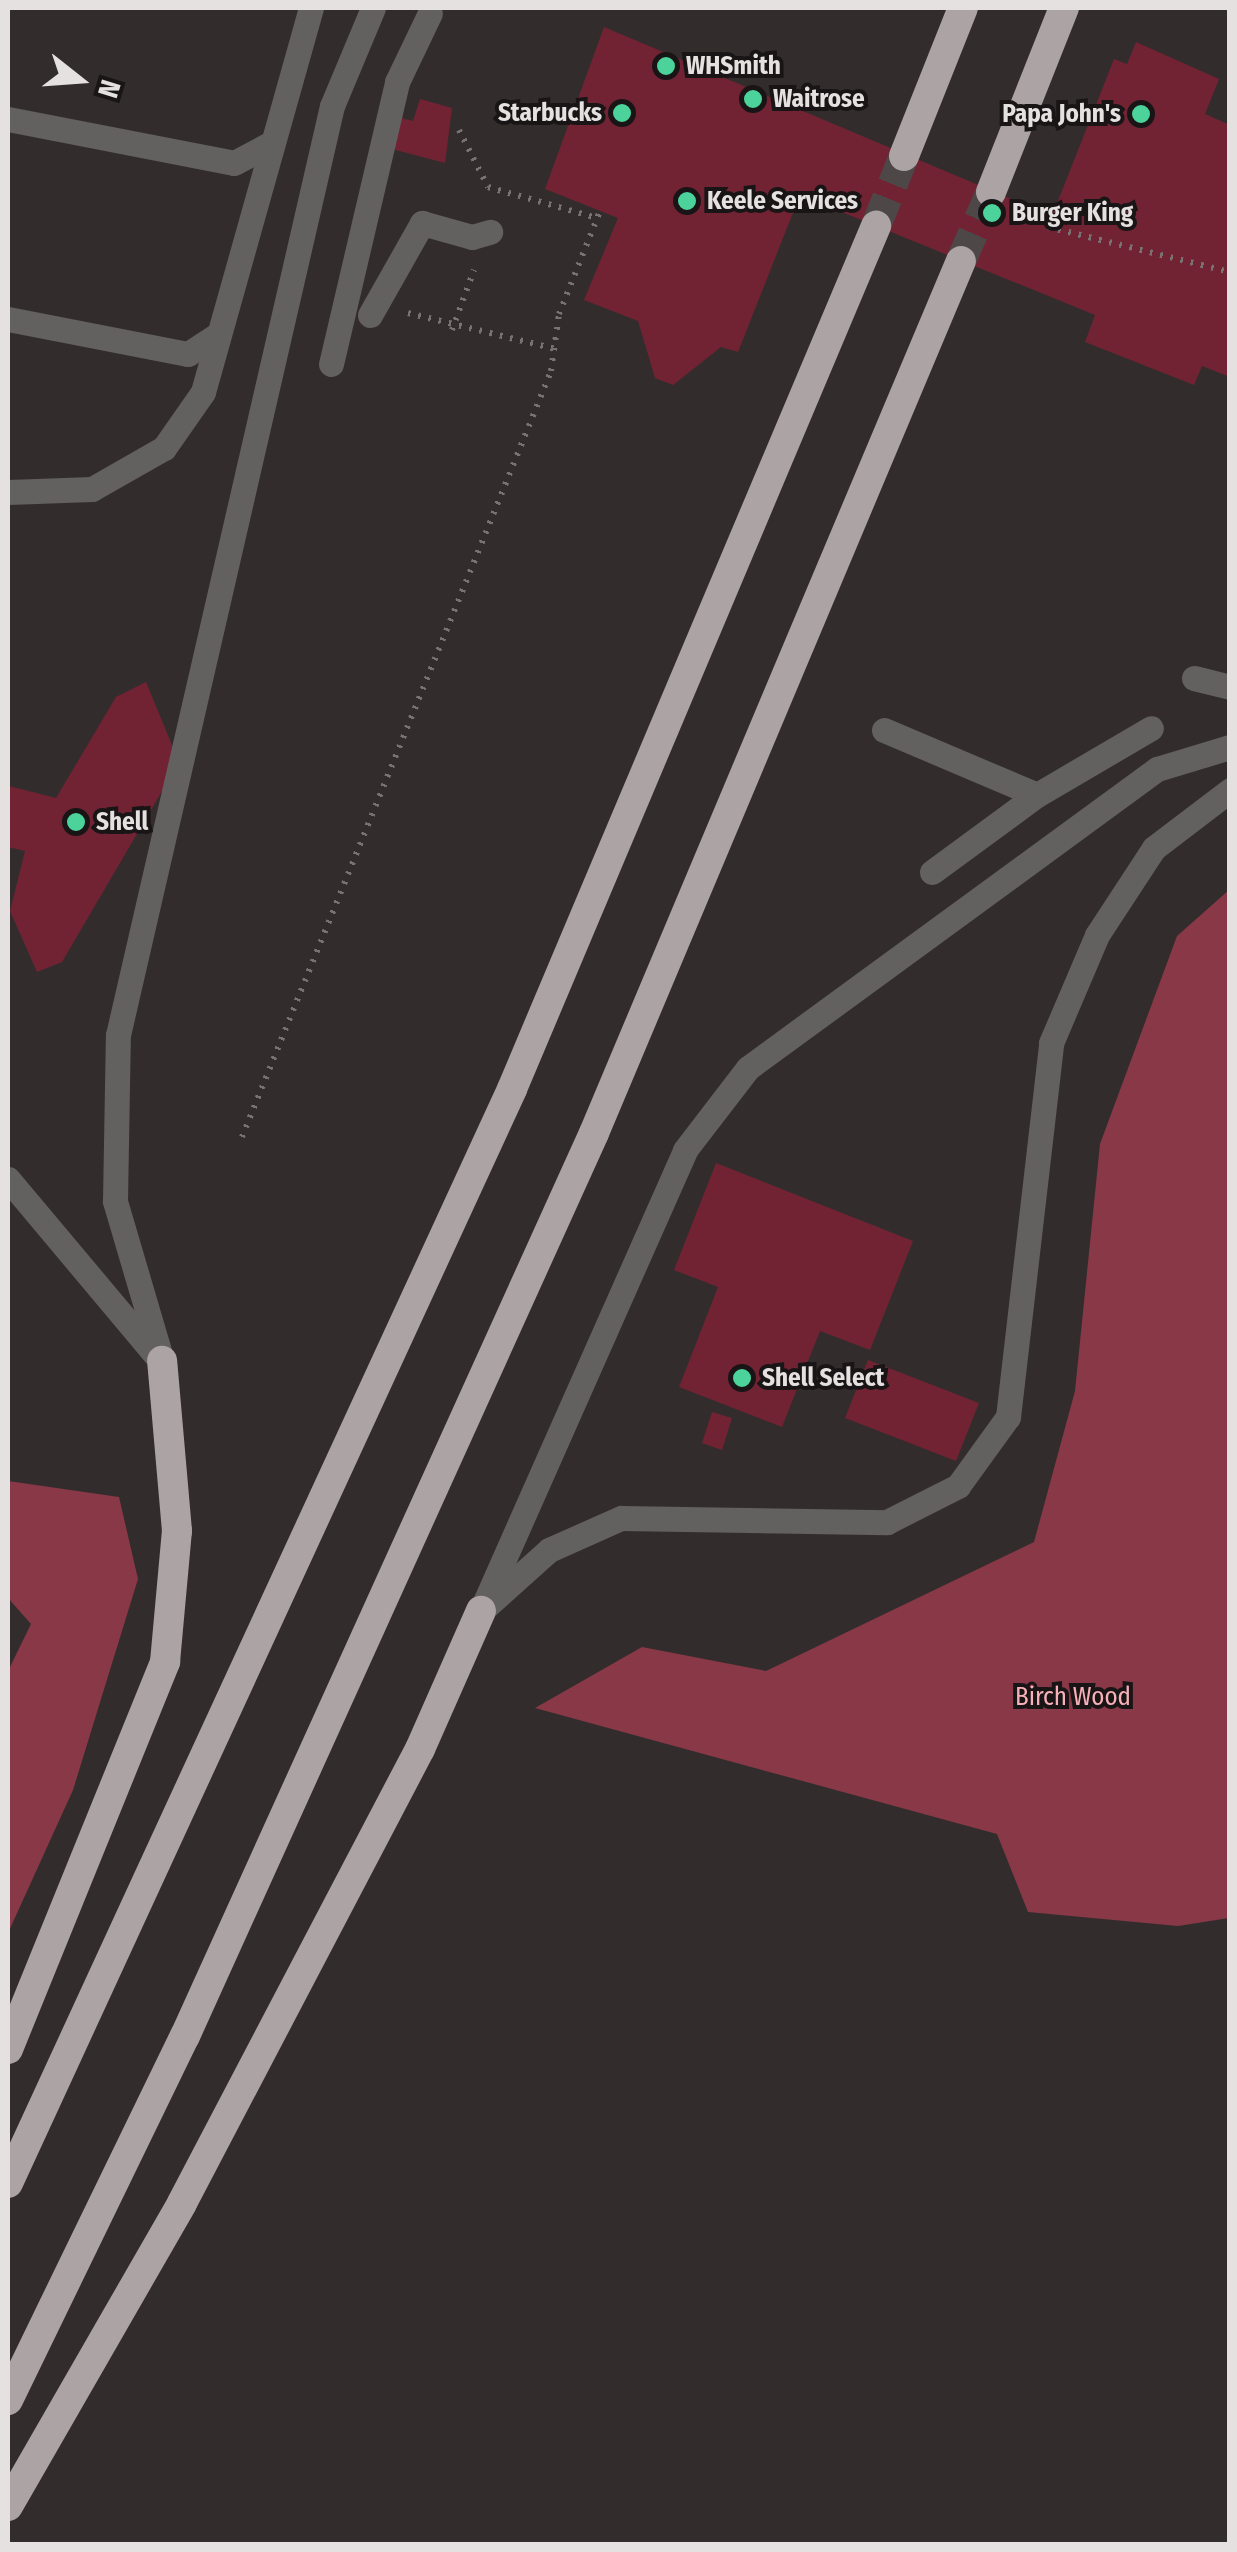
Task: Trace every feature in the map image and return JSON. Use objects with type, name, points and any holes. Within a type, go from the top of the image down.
[{"type":"highway","points":[[904,156],[962,8]]},
{"type":"highway","points":[[991,192],[1064,8]]},
{"type":"highway","points":[[8,2183],[512,1089],[876,226]]},
{"type":"highway","points":[[8,2400],[184,2036],[594,1133],[962,261]]},
{"type":"highway","points":[[8,2048],[165,1662],[177,1530],[162,1362]]},
{"type":"highway","points":[[8,2506],[182,2203],[420,1749],[481,1611]]},
{"type":"lane","points":[[8,492],[92,489],[164,448],[203,392],[268,145],[310,8]]},
{"type":"lane","points":[[162,1362],[116,1201],[118,1035],[332,106],[373,8]]},
{"type":"lane","points":[[331,364],[398,82],[430,13]]},
{"type":"lane","points":[[8,119],[234,163],[268,145]]},
{"type":"lane","points":[[370,315],[422,223],[472,237],[490,232]]},
{"type":"lane","points":[[8,320],[188,354],[218,334]]},
{"type":"lane","points":[[1194,678],[1230,687]]},
{"type":"lane","points":[[932,872],[1036,795],[1151,728]]},
{"type":"lane","points":[[884,730],[1036,795]]},
{"type":"lane","points":[[481,1611],[686,1150],[748,1068],[1156,769],[1230,746]]},
{"type":"lane","points":[[481,1611],[549,1550],[621,1518],[887,1522],[958,1486],[1008,1418],[1051,1042],[1096,935],[1154,848],[1230,790]]},
{"type":"lane","points":[[8,1179],[162,1362]]},
{"type":"path","points":[[242,1136],[556,349],[560,314],[599,214],[488,187],[459,130]]},
{"type":"path","points":[[1048,226],[1230,272]]},
{"type":"path","points":[[452,330],[476,266],[459,260]]},
{"type":"path","points":[[409,295],[403,310],[452,330],[556,349]]},
{"type":"green space","name":"Birch Wood","points":[[1229,890],[1229,1918],[1178,1926],[1028,1912],[997,1834],[535,1708],[642,1647],[766,1671],[1034,1542],[1075,1391],[1100,1144],[1177,936]]},
{"type":"green space","points":[[8,1481],[119,1497],[138,1579],[73,1790],[8,1933],[8,1671],[31,1624],[8,1598]]},
{"type":"building","points":[[604,27],[1052,216],[1114,59],[1127,64],[1136,42],[1219,79],[1205,114],[1230,125],[1230,377],[1202,366],[1194,385],[1085,342],[1095,315],[800,195],[738,352],[721,347],[673,385],[655,378],[638,321],[584,300],[618,218],[545,189]]},
{"type":"building","points":[[420,99],[452,108],[445,163],[388,148],[397,117],[413,121]]},
{"type":"building","name":"Shell","points":[[146,682],[179,762],[62,962],[37,972],[10,911],[25,851],[8,847],[8,771],[9,786],[56,798],[116,697]]},
{"type":"building","points":[[716,1163],[913,1241],[870,1350],[820,1331],[782,1427],[679,1387],[718,1287],[674,1270]]},
{"type":"building","points":[[868,1360],[979,1403],[956,1461],[845,1418]]},
{"type":"building","points":[[712,1412],[732,1418],[722,1450],[702,1443]]},
{"type":"tunnel","points":[[876,226],[904,156]]},
{"type":"tunnel","points":[[961,261],[991,192]]},
{"type":"place","name":"WHSmith","points":[[666,66]]},
{"type":"place","name":"Waitrose","points":[[753,99]]},
{"type":"place","name":"Starbucks","points":[[622,113]]},
{"type":"place","name":"Papa John's","points":[[1141,114]]},
{"type":"place","name":"Keele Services","points":[[687,201]]},
{"type":"place","name":"Burger King","points":[[992,213]]},
{"type":"place","name":"Shell","points":[[76,822]]},
{"type":"place","name":"Shell Select","points":[[742,1378]]}]
